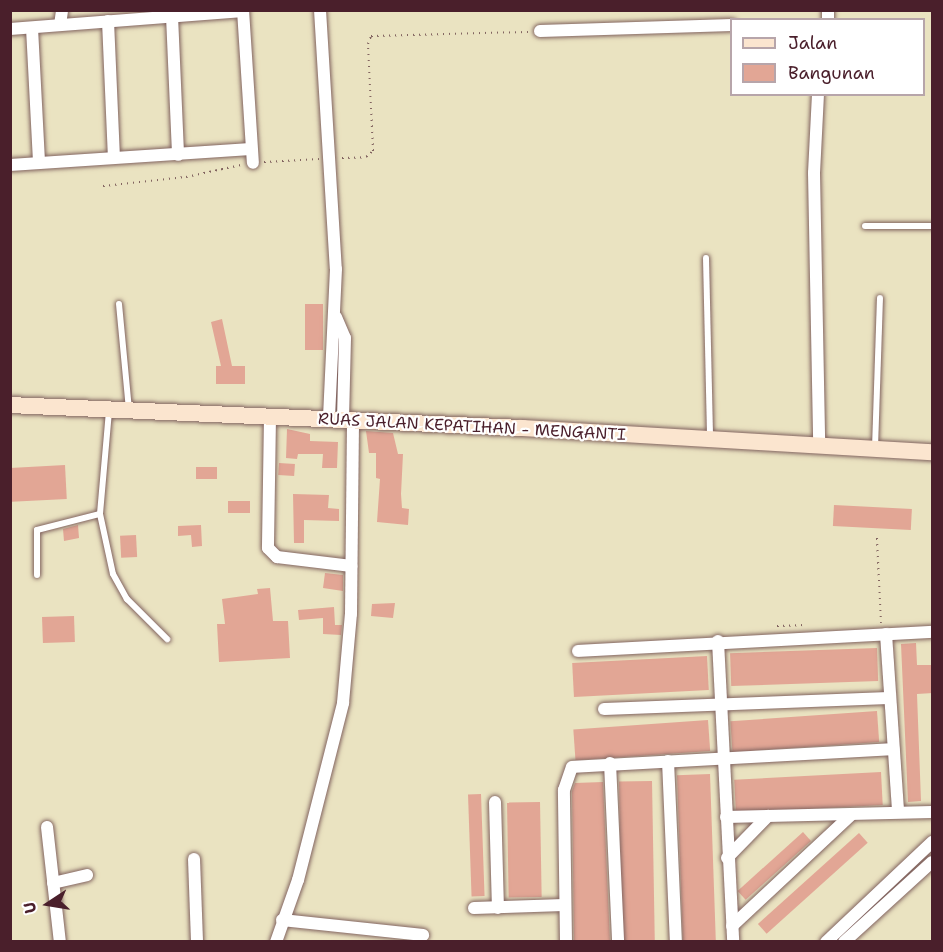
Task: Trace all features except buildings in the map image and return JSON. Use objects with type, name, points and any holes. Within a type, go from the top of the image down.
[{"type":"main road","name":"RUAS JALAN KEPATIHAN - MENGANTI","points":[[10,405],[342,420],[933,452]]},
{"type":"street","points":[[60,25],[62,10]]},
{"type":"street","points":[[276,942],[298,880],[343,703],[351,566],[342,420],[330,340],[336,317],[320,10]]},
{"type":"street","points":[[10,29],[60,25],[83,16],[108,21],[243,11],[250,149],[253,163]]},
{"type":"street","points":[[172,16],[178,155]]},
{"type":"street","points":[[108,21],[114,157]]},
{"type":"street","points":[[540,32],[730,25]]},
{"type":"street","points":[[32,28],[39,163]]},
{"type":"street","points":[[818,96],[814,173],[819,445]]},
{"type":"street","points":[[10,165],[250,149]]},
{"type":"street","points":[[270,417],[268,548],[277,557],[351,566]]},
{"type":"street","points":[[884,628],[898,812]]},
{"type":"street","points":[[578,651],[884,628],[933,632]]},
{"type":"street","points":[[718,641],[733,942]]},
{"type":"street","points":[[604,709],[889,698]]},
{"type":"street","points":[[566,942],[564,905],[567,774],[579,764],[893,749]]},
{"type":"street","points":[[668,761],[676,942]]},
{"type":"street","points":[[610,763],[618,942]]},
{"type":"street","points":[[495,802],[498,908]]},
{"type":"street","points":[[726,817],[933,812]]},
{"type":"street","points":[[732,926],[852,813]]},
{"type":"street","points":[[728,858],[768,816]]},
{"type":"street","points":[[47,827],[60,942]]},
{"type":"street","points":[[826,942],[933,842]]},
{"type":"street","points":[[194,860],[197,942]]},
{"type":"street","points":[[844,942],[933,862]]},
{"type":"street","points":[[53,883],[87,875]]},
{"type":"street","points":[[474,908],[564,905]]},
{"type":"street","points":[[282,920],[400,938],[423,935]]},
{"type":"lane","points":[[865,226],[933,226]]},
{"type":"lane","points":[[705,258],[710,439]]},
{"type":"lane","points":[[875,449],[880,298]]},
{"type":"lane","points":[[119,304],[130,412]]},
{"type":"lane","points":[[109,411],[100,514],[118,586],[140,615],[167,639]]},
{"type":"lane","points":[[37,575],[37,530],[100,514]]},
{"type":"path","points":[[103,186],[186,177],[253,163],[366,157],[373,152],[368,44],[371,36],[540,32]]},
{"type":"path","points":[[878,538],[884,628]]}]
